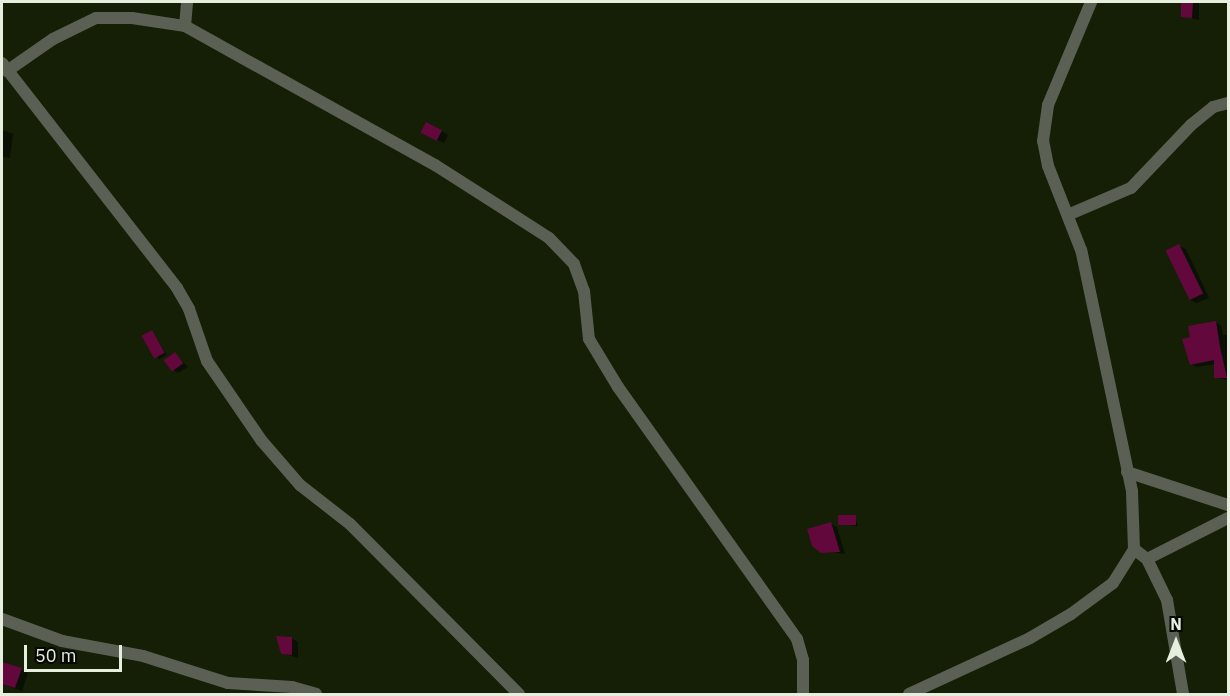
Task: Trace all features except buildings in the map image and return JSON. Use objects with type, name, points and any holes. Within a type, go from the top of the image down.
[{"type":"street","points":[[185,26],[187,2]]},
{"type":"street","points":[[909,694],[1030,638],[1071,614],[1113,582],[1134,549],[1132,492],[1083,260],[1070,214],[1048,166],[1043,141],[1048,105],[1091,2]]},
{"type":"street","points":[[519,694],[350,524],[300,485],[261,440],[207,361],[189,309],[177,288],[4,67],[96,18],[132,18],[185,26],[435,165],[549,238],[574,264],[584,291],[589,339],[618,387],[792,631],[803,660],[803,694]]},
{"type":"street","points":[[1070,214],[1131,188],[1191,125],[1213,107],[1228,103]]},
{"type":"street","points":[[1127,472],[1228,505]]},
{"type":"street","points":[[1147,559],[1228,518]]},
{"type":"street","points":[[1134,549],[1147,559],[1167,600],[1183,694]]},
{"type":"street","points":[[2,620],[62,641],[143,656],[210,679],[292,687],[316,694]]}]
